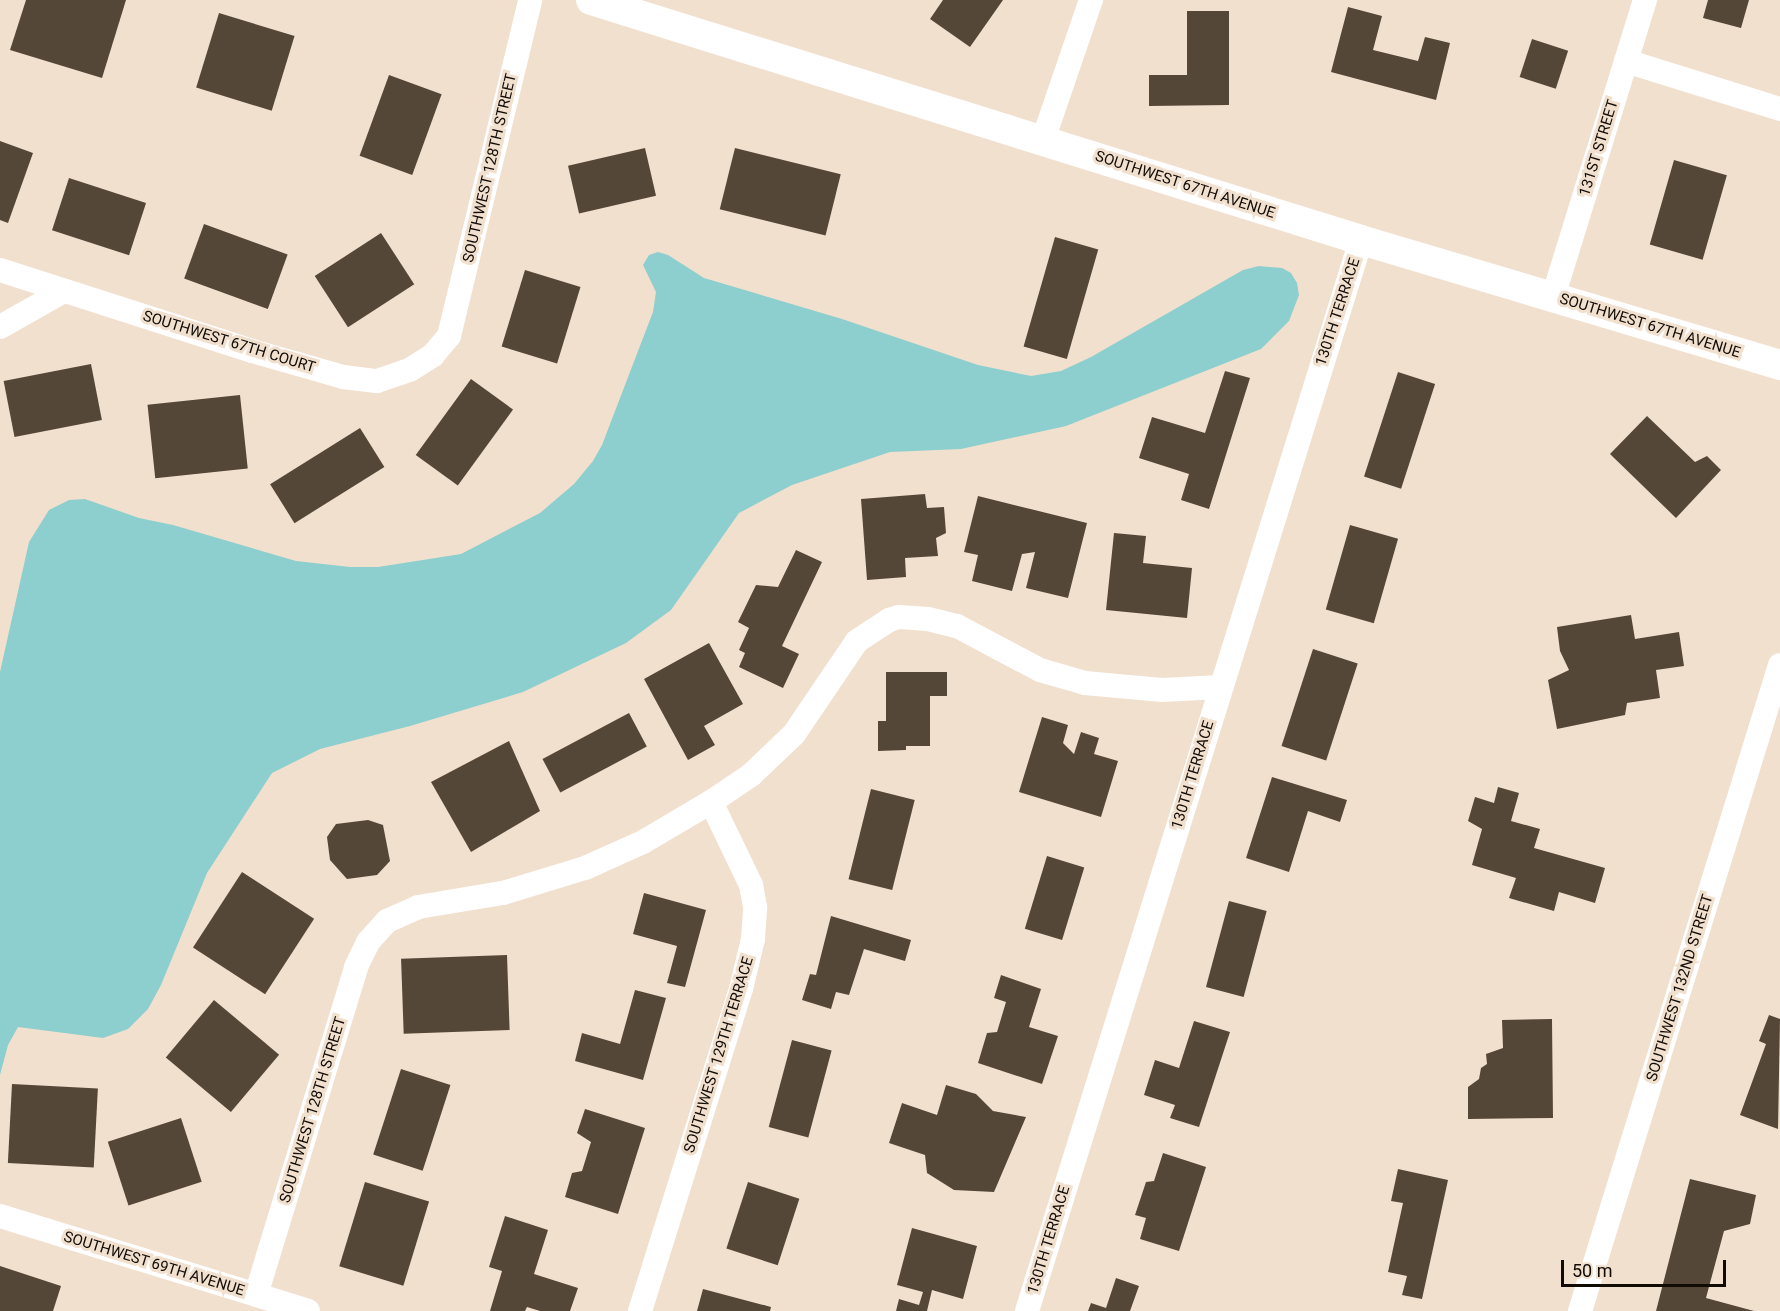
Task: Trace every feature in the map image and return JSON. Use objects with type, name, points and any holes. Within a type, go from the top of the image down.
[{"type":"main road","name":"SOUTHWEST 67TH AVENUE","points":[[591,0],[622,4],[1360,240],[1780,365]]},
{"type":"street","name":"SOUTHWEST 128TH STREET","points":[[449,336],[530,0]]},
{"type":"street","points":[[1043,140],[1091,0]]},
{"type":"street","name":"131ST STREET","points":[[1553,297],[1645,0]]},
{"type":"street","points":[[1626,61],[1780,109]]},
{"type":"street","name":"130TH TERRACE","points":[[1027,1311],[1360,240]]},
{"type":"street","name":"SOUTHWEST 67TH COURT","points":[[0,270],[252,351],[365,381],[389,378],[423,363],[449,336]]},
{"type":"street","points":[[0,327],[64,291]]},
{"type":"street","points":[[711,802],[751,775],[794,734],[857,641],[876,627],[899,617],[928,619],[957,626],[1040,670],[1085,683],[1162,690],[1220,687]]},
{"type":"street","name":"SOUTHWEST 132ND STREET","points":[[1580,1311],[1780,665]]},
{"type":"street","name":"SOUTHWEST 128TH STREET","points":[[256,1295],[356,967],[368,942],[378,928],[399,914],[418,908],[503,892],[585,868],[643,842],[711,802]]},
{"type":"street","name":"SOUTHWEST 129TH TERRACE","points":[[640,1311],[741,989],[753,939],[755,907],[751,885],[711,802]]},
{"type":"street","name":"SOUTHWEST 69TH AVENUE","points":[[0,1216],[308,1311]]},
{"type":"water","points":[[658,252],[668,255],[704,278],[842,319],[978,365],[1031,376],[1061,371],[1091,357],[1243,270],[1259,266],[1282,268],[1291,273],[1297,283],[1299,295],[1289,321],[1261,349],[1066,426],[961,449],[890,452],[792,485],[739,513],[671,610],[626,643],[523,692],[410,726],[320,749],[272,773],[207,873],[161,985],[148,1009],[128,1029],[103,1038],[18,1027],[8,1045],[0,1075],[0,672],[29,542],[49,510],[69,500],[85,499],[139,518],[173,525],[296,561],[350,567],[378,567],[461,554],[540,513],[574,484],[593,461],[602,445],[653,312],[656,292],[643,265],[649,255]]},
{"type":"building","points":[[26,0],[126,0],[102,78],[10,50]]},
{"type":"building","points":[[943,0],[1003,0],[970,47],[930,19]]},
{"type":"building","points":[[1708,0],[1749,0],[1741,28],[1703,18]]},
{"type":"building","points":[[1348,7],[1382,16],[1373,50],[1418,61],[1425,37],[1450,43],[1436,100],[1331,72]]},
{"type":"building","points":[[1187,11],[1229,11],[1229,105],[1149,106],[1149,75],[1187,75]]},
{"type":"building","points":[[219,13],[295,36],[272,111],[196,88]]},
{"type":"building","points":[[1532,39],[1568,51],[1556,89],[1520,77]]},
{"type":"building","points":[[389,75],[442,94],[412,175],[360,156]]},
{"type":"building","points":[[0,141],[33,153],[8,223],[0,220]]},
{"type":"building","points":[[645,148],[656,196],[579,214],[568,166]]},
{"type":"building","points":[[735,148],[841,174],[826,235],[720,209]]},
{"type":"building","points":[[1674,160],[1727,175],[1703,260],[1650,245]]},
{"type":"building","points":[[69,178],[146,203],[129,255],[52,230]]},
{"type":"building","points":[[204,224],[288,254],[268,309],[184,279]]},
{"type":"building","points":[[381,233],[414,284],[348,327],[315,276]]},
{"type":"building","points":[[1055,237],[1098,249],[1067,359],[1024,347]]},
{"type":"building","points":[[525,270],[580,287],[557,363],[502,347]]},
{"type":"building","points":[[91,364],[102,420],[15,437],[4,381]]},
{"type":"building","points":[[1225,371],[1250,378],[1209,509],[1181,500],[1189,474],[1139,458],[1152,417],[1205,433]]},
{"type":"building","points":[[1398,372],[1435,384],[1401,489],[1364,477]]},
{"type":"building","points":[[471,379],[513,410],[458,486],[416,455]]},
{"type":"building","points":[[240,395],[248,469],[155,478],[148,405]]},
{"type":"building","points":[[1647,416],[1695,462],[1707,456],[1721,470],[1676,518],[1610,454]]},
{"type":"building","points":[[360,428],[384,467],[294,523],[270,484]]},
{"type":"building","points":[[925,494],[927,508],[944,507],[946,533],[936,538],[938,556],[905,558],[906,577],[867,580],[861,499]]},
{"type":"building","points":[[978,496],[1087,523],[1068,598],[1026,588],[1035,552],[1022,554],[1012,591],[972,581],[978,555],[964,552]]},
{"type":"building","points":[[1350,525],[1398,539],[1374,623],[1326,610]]},
{"type":"building","points":[[1114,533],[1146,536],[1143,563],[1192,568],[1187,618],[1106,610]]},
{"type":"building","points":[[796,550],[822,562],[782,646],[799,654],[783,688],[739,667],[745,653],[739,650],[749,628],[738,622],[756,585],[778,587]]},
{"type":"building","points":[[1631,615],[1635,639],[1679,632],[1684,666],[1656,670],[1660,698],[1627,703],[1625,715],[1557,729],[1548,680],[1569,670],[1560,651],[1557,627]]},
{"type":"building","points":[[709,643],[743,704],[704,726],[715,745],[688,760],[644,679]]},
{"type":"building","points":[[1313,649],[1358,664],[1326,761],[1281,746]]},
{"type":"building","points":[[886,672],[947,672],[947,696],[930,696],[930,746],[906,746],[906,750],[878,751],[878,721],[886,721]]},
{"type":"building","points":[[629,713],[647,747],[560,793],[542,759]]},
{"type":"building","points":[[1042,717],[1068,725],[1063,743],[1074,754],[1081,732],[1099,738],[1094,754],[1118,761],[1101,817],[1019,792]]},
{"type":"building","points":[[509,741],[540,811],[471,852],[431,782]]},
{"type":"building","points":[[1272,777],[1347,800],[1340,822],[1308,811],[1289,872],[1246,858]]},
{"type":"building","points":[[1498,787],[1519,793],[1511,821],[1540,829],[1534,848],[1605,868],[1595,903],[1559,892],[1554,911],[1509,898],[1516,878],[1472,865],[1482,829],[1468,821],[1475,797],[1494,803]]},
{"type":"building","points":[[871,789],[915,800],[892,890],[849,879]]},
{"type":"building","points":[[368,820],[383,825],[390,861],[377,875],[347,879],[330,860],[327,837],[336,824]]},
{"type":"building","points":[[1047,856],[1084,867],[1062,940],[1025,929]]},
{"type":"building","points":[[242,872],[314,919],[265,994],[193,947]]},
{"type":"building","points":[[644,893],[706,910],[685,987],[667,983],[677,946],[633,934]]},
{"type":"building","points":[[1229,901],[1267,911],[1244,997],[1206,987]]},
{"type":"building","points":[[831,916],[911,940],[905,961],[864,949],[849,995],[836,992],[831,1009],[802,1000],[810,974],[816,975]]},
{"type":"building","points":[[507,955],[510,1030],[404,1034],[401,959]]},
{"type":"building","points":[[1001,975],[1041,989],[1029,1027],[1058,1036],[1042,1084],[978,1063],[987,1033],[997,1032],[1006,1002],[994,998]]},
{"type":"building","points":[[635,990],[666,998],[643,1080],[575,1061],[582,1033],[620,1044]]},
{"type":"building","points":[[214,1000],[279,1055],[231,1112],[166,1057]]},
{"type":"building","points":[[1769,1015],[1780,1019],[1778,1129],[1740,1115],[1766,1044],[1759,1041]]},
{"type":"building","points":[[1552,1019],[1553,1118],[1468,1119],[1468,1087],[1479,1079],[1481,1068],[1487,1064],[1486,1054],[1503,1048],[1502,1020]]},
{"type":"building","points":[[1194,1021],[1230,1032],[1199,1127],[1170,1118],[1175,1105],[1144,1095],[1155,1060],[1179,1068]]},
{"type":"building","points":[[792,1040],[832,1051],[808,1138],[769,1127]]},
{"type":"building","points":[[401,1069],[450,1085],[423,1171],[373,1155]]},
{"type":"building","points":[[12,1084],[98,1089],[94,1167],[8,1163]]},
{"type":"building","points":[[946,1085],[976,1094],[993,1111],[1026,1117],[994,1192],[954,1190],[927,1173],[925,1155],[889,1143],[902,1103],[937,1115]]},
{"type":"building","points":[[585,1109],[645,1128],[618,1214],[565,1197],[572,1173],[582,1171],[591,1142],[577,1133]]},
{"type":"building","points":[[181,1118],[202,1182],[128,1206],[108,1142]]},
{"type":"building","points":[[1163,1153],[1206,1167],[1179,1251],[1140,1239],[1146,1218],[1135,1215],[1146,1182],[1154,1181]]},
{"type":"building","points":[[1398,1169],[1448,1180],[1422,1299],[1402,1295],[1407,1276],[1388,1272],[1403,1203],[1391,1201]]},
{"type":"building","points":[[1690,1179],[1756,1195],[1750,1224],[1724,1231],[1706,1298],[1754,1311],[1656,1311]]},
{"type":"building","points":[[365,1182],[429,1202],[403,1286],[339,1266]]},
{"type":"building","points":[[748,1182],[799,1199],[778,1265],[726,1249]]},
{"type":"building","points":[[505,1216],[548,1230],[534,1274],[578,1288],[570,1311],[540,1311],[527,1307],[525,1311],[490,1311],[502,1271],[489,1267]]},
{"type":"building","points":[[912,1228],[977,1246],[963,1299],[932,1290],[927,1311],[896,1311],[899,1299],[919,1305],[923,1292],[897,1285]]},
{"type":"building","points":[[0,1266],[61,1286],[53,1311],[0,1311]]},
{"type":"building","points":[[1116,1278],[1139,1286],[1130,1311],[1088,1311],[1091,1303],[1106,1308]]},
{"type":"building","points":[[703,1289],[771,1307],[770,1311],[697,1311]]}]
